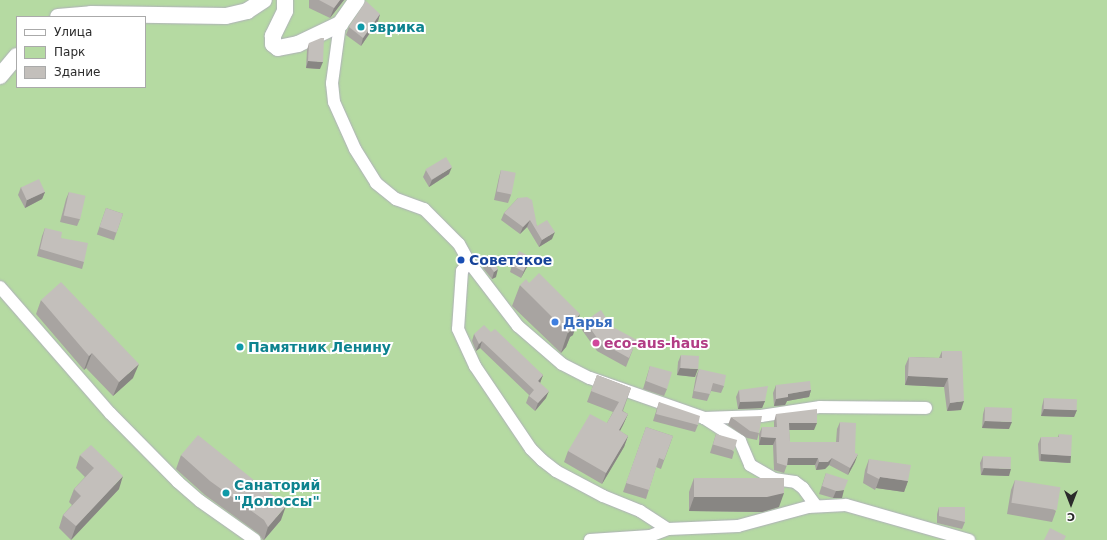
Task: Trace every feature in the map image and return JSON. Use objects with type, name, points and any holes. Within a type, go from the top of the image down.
[{"type":"street","points":[[69,16],[91,14],[226,16],[247,11],[264,0]]},
{"type":"street","points":[[285,0],[284,16],[273,36],[273,44],[278,48],[298,44],[340,24]]},
{"type":"street","points":[[357,0],[340,24],[332,83],[334,102],[355,150],[376,183],[396,200],[424,210],[459,244],[469,262],[518,326],[562,364],[590,378],[704,418],[740,441],[750,465],[774,479],[795,482],[816,506]]},
{"type":"street","points":[[0,76],[16,57]]},
{"type":"street","points":[[469,262],[462,271],[458,329],[475,366],[531,449],[556,471],[603,496],[640,511],[668,529]]},
{"type":"street","points":[[0,287],[110,414],[178,482],[200,501],[255,540]]},
{"type":"street","points":[[704,418],[761,416],[820,407],[926,408]]},
{"type":"street","points":[[590,540],[650,536],[668,529],[738,526],[816,506],[846,505],[969,540]]},
{"type":"green space","points":[[0,0],[1107,0],[1107,540],[0,540]]},
{"type":"building","points":[[319,0],[340,0],[334,8]]},
{"type":"building","name":"эврика","points":[[366,1],[380,14],[363,38],[349,27]]},
{"type":"building","points":[[324,38],[323,62],[308,61],[309,43]]},
{"type":"building","points":[[446,157],[452,167],[432,180],[425,169]]},
{"type":"building","points":[[501,170],[516,173],[512,194],[497,192]]},
{"type":"building","points":[[39,179],[45,192],[27,200],[21,187]]},
{"type":"building","points":[[69,192],[86,196],[80,219],[64,215]]},
{"type":"building","points":[[527,197],[532,200],[537,226],[547,220],[555,232],[542,240],[530,220],[523,227],[504,213],[518,198]]},
{"type":"building","points":[[106,208],[123,214],[117,233],[99,227]]},
{"type":"building","points":[[45,228],[62,232],[61,238],[88,243],[84,262],[40,249]]},
{"type":"building","points":[[519,251],[531,257],[523,271],[512,265]]},
{"type":"building","points":[[491,257],[498,269],[494,272],[486,261]]},
{"type":"building","points":[[539,273],[580,314],[571,323],[574,327],[568,333],[520,285],[526,279],[529,283]]},
{"type":"building","points":[[61,282],[139,364],[119,382],[92,353],[89,356],[41,300]]},
{"type":"building","points":[[601,310],[611,326],[637,340],[629,358],[600,342],[585,321]]},
{"type":"building","points":[[484,325],[491,332],[495,329],[543,375],[538,381],[549,391],[538,403],[529,396],[534,390],[482,341],[479,344],[474,334]]},
{"type":"building","points":[[942,351],[962,351],[964,401],[950,403],[948,378],[908,376],[909,357],[942,358]]},
{"type":"building","points":[[681,355],[699,356],[698,369],[680,368]]},
{"type":"building","points":[[650,366],[672,372],[667,389],[646,381]]},
{"type":"building","points":[[699,369],[726,375],[724,386],[713,383],[710,394],[694,391]]},
{"type":"building","points":[[597,375],[631,388],[622,411],[628,414],[619,430],[628,436],[606,473],[568,451],[590,414],[607,423],[619,402],[591,391]]},
{"type":"building","points":[[810,381],[811,390],[788,394],[788,397],[776,399],[776,385]]},
{"type":"building","points":[[768,386],[765,401],[740,402],[739,390]]},
{"type":"building","points":[[1044,398],[1077,399],[1077,410],[1044,409]]},
{"type":"building","points":[[659,402],[700,416],[698,425],[656,414]]},
{"type":"building","points":[[985,407],[1012,408],[1011,422],[985,421]]},
{"type":"building","points":[[817,409],[817,423],[789,423],[790,442],[839,442],[840,422],[856,423],[855,453],[858,454],[850,468],[832,458],[828,462],[819,462],[818,458],[788,458],[787,466],[777,463],[776,438],[761,437],[762,427],[777,427],[776,414]]},
{"type":"building","points":[[762,416],[759,433],[750,431],[731,417]]},
{"type":"building","points":[[646,427],[673,436],[664,460],[659,458],[649,490],[626,483]]},
{"type":"building","points":[[716,434],[737,440],[734,451],[713,445]]},
{"type":"building","points":[[1059,434],[1072,435],[1071,456],[1041,454],[1041,437],[1059,437]]},
{"type":"building","points":[[198,435],[286,506],[268,527],[264,520],[210,481],[181,455]]},
{"type":"building","points":[[91,445],[123,476],[76,526],[63,515],[81,496],[74,489],[94,468],[80,455]]},
{"type":"building","points":[[983,456],[1011,457],[1011,469],[983,468]]},
{"type":"building","points":[[869,459],[911,465],[908,481],[880,477],[879,479],[867,473]]},
{"type":"building","points":[[826,473],[848,480],[844,490],[836,491],[822,486]]},
{"type":"building","points":[[694,478],[784,478],[784,493],[767,497],[694,497]]},
{"type":"building","points":[[1015,480],[1060,487],[1057,510],[1011,503]]},
{"type":"building","points":[[939,507],[965,507],[965,522],[939,516]]},
{"type":"building","points":[[1050,528],[1066,536],[1064,540],[1044,540]]},
{"type":"place","name":"эврика","points":[[361,27]]},
{"type":"place","name":"Советское","points":[[461,260]]},
{"type":"place","name":"Дарья","points":[[555,322]]},
{"type":"place","name":"eco-aus-haus","points":[[596,343]]},
{"type":"place","name":"Памятник Ленину","points":[[240,347]]},
{"type":"place","name":"Санаторий \"Долоссы\"","points":[[226,493]]}]
